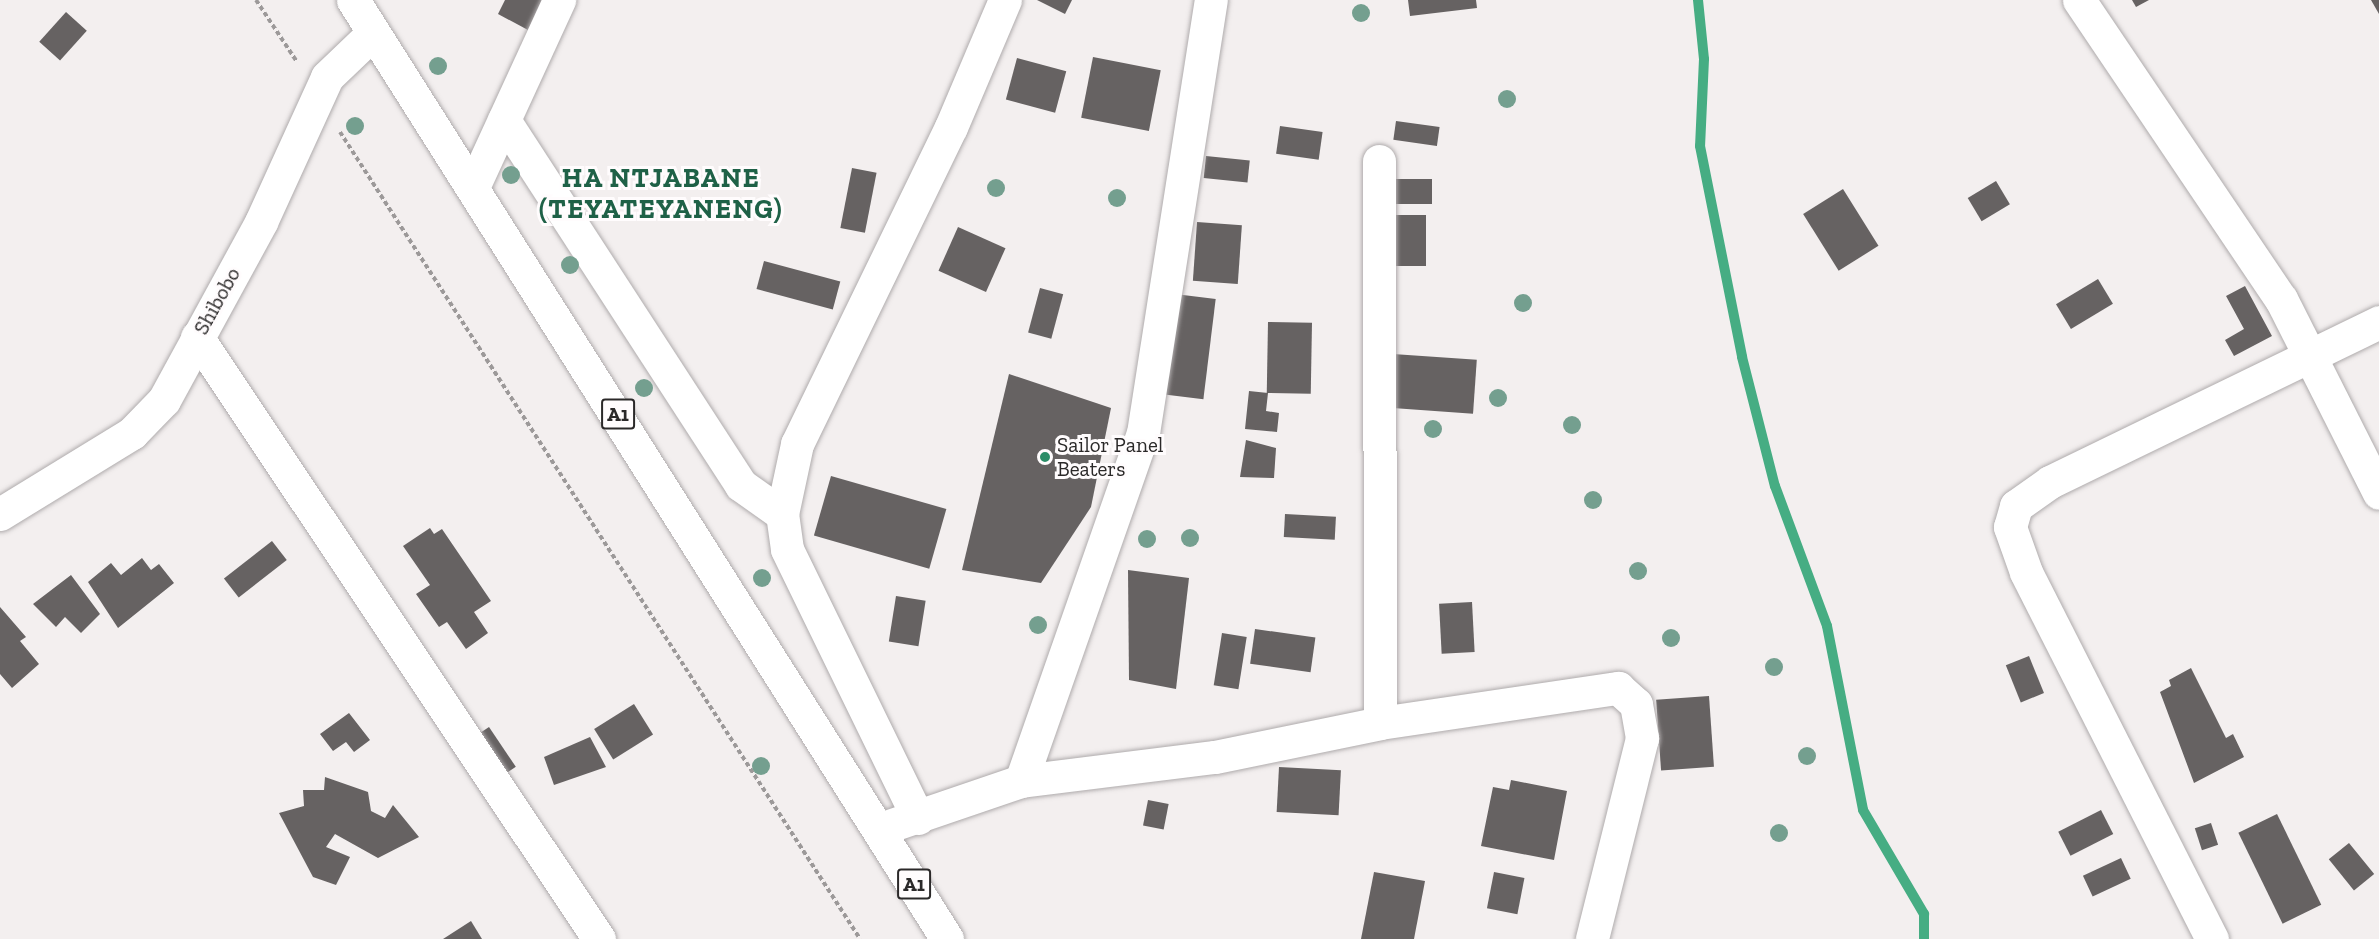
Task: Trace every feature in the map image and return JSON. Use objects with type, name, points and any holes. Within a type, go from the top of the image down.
[{"type":"street","name":"A1","points":[[353,0],[474,185],[947,939]]},
{"type":"street","points":[[474,185],[559,0]]},
{"type":"street","points":[[918,818],[787,549],[782,514],[797,444],[951,127],[1005,0]]},
{"type":"street","points":[[1021,781],[1143,433],[1211,0]]},
{"type":"street","points":[[2079,0],[2281,299],[2379,493]]},
{"type":"street","name":"Shibobo","points":[[0,514],[132,433],[164,400],[320,98],[327,77],[373,33]]},
{"type":"street","points":[[504,120],[741,485],[782,514]]},
{"type":"street","points":[[1379,161],[1380,723]]},
{"type":"street","points":[[2212,939],[2026,572],[2010,527],[2016,506],[2050,482],[2310,353],[2379,322]]},
{"type":"street","points":[[197,337],[599,939]]},
{"type":"street","points":[[880,829],[918,818],[1021,781],[1255,751],[1380,723],[1618,688],[1636,704],[1642,738],[1592,939]]},
{"type":"path","points":[[256,0],[320,98],[372,186],[860,939]]},
{"type":"building","points":[[505,0],[544,0],[528,30],[498,14]]},
{"type":"building","points":[[1037,0],[1072,0],[1065,14]]},
{"type":"building","points":[[1408,0],[1476,0],[1477,8],[1410,16]]},
{"type":"building","points":[[2132,0],[2149,0],[2136,7]]},
{"type":"building","points":[[2371,0],[2379,0],[2379,14]]},
{"type":"building","points":[[66,12],[87,31],[60,60],[39,42]]},
{"type":"building","points":[[1093,57],[1161,70],[1149,131],[1081,118]]},
{"type":"building","points":[[1017,58],[1066,71],[1055,113],[1006,100]]},
{"type":"building","points":[[1396,121],[1440,127],[1437,146],[1393,140]]},
{"type":"building","points":[[1280,126],[1323,132],[1319,160],[1276,154]]},
{"type":"building","points":[[1206,156],[1250,161],[1247,182],[1204,178]]},
{"type":"building","points":[[852,168],[877,173],[865,233],[840,228]]},
{"type":"building","points":[[1392,179],[1432,179],[1432,204],[1392,204]]},
{"type":"building","points":[[1996,181],[2010,204],[1982,221],[1968,198]]},
{"type":"building","points":[[1843,189],[1879,246],[1839,271],[1803,214]]},
{"type":"building","points":[[1383,215],[1426,215],[1426,266],[1383,266]]},
{"type":"building","points":[[1197,222],[1242,225],[1238,284],[1193,281]]},
{"type":"building","points":[[958,227],[1006,248],[986,292],[938,271]]},
{"type":"building","points":[[764,261],[840,281],[833,309],[756,289]]},
{"type":"building","points":[[2098,279],[2113,304],[2071,329],[2056,304]]},
{"type":"building","points":[[2245,286],[2272,336],[2234,356],[2225,340],[2244,329],[2226,296]]},
{"type":"building","points":[[1040,288],[1063,294],[1051,339],[1028,332]]},
{"type":"building","points":[[1175,294],[1216,299],[1203,399],[1163,394]]},
{"type":"building","points":[[1268,322],[1312,323],[1311,394],[1267,393]]},
{"type":"building","points":[[1393,354],[1477,360],[1473,414],[1389,408]]},
{"type":"building","name":"Sailor Panel Beaters","points":[[1009,374],[1111,408],[1091,507],[1041,583],[962,570]]},
{"type":"building","points":[[1249,391],[1268,393],[1266,411],[1279,413],[1277,432],[1245,429]]},
{"type":"building","points":[[1246,440],[1276,448],[1274,478],[1240,477]]},
{"type":"building","points":[[831,476],[946,509],[929,569],[814,536]]},
{"type":"building","points":[[1285,514],[1336,517],[1335,540],[1284,537]]},
{"type":"building","points":[[430,528],[434,534],[442,529],[491,601],[474,612],[488,633],[466,649],[447,622],[439,627],[416,594],[430,585],[403,546]]},
{"type":"building","points":[[272,541],[287,560],[239,597],[224,579]]},
{"type":"building","points":[[142,558],[151,570],[159,564],[174,583],[118,628],[88,582],[111,563],[121,575]]},
{"type":"building","points":[[1128,570],[1189,578],[1176,689],[1129,680]]},
{"type":"building","points":[[71,575],[100,614],[81,633],[65,617],[56,627],[33,604]]},
{"type":"building","points":[[896,596],[926,601],[918,646],[889,641]]},
{"type":"building","points":[[1472,602],[1475,652],[1442,654],[1439,604]]},
{"type":"building","points":[[0,607],[26,637],[20,641],[39,664],[12,688],[0,674]]},
{"type":"building","points":[[1255,629],[1315,637],[1311,672],[1250,664]]},
{"type":"building","points":[[1222,633],[1247,637],[1238,689],[1214,685]]},
{"type":"building","points":[[2029,656],[2044,693],[2021,702],[2006,665]]},
{"type":"building","points":[[2191,668],[2226,738],[2233,734],[2244,757],[2194,783],[2160,692],[2171,686],[2169,680]]},
{"type":"building","points":[[1709,696],[1714,767],[1661,771],[1656,700]]},
{"type":"building","points":[[634,704],[653,735],[613,759],[594,729]]},
{"type":"building","points":[[349,713],[370,740],[354,752],[346,742],[333,751],[320,734]]},
{"type":"building","points":[[489,727],[516,767],[500,777],[473,738]]},
{"type":"building","points":[[590,737],[606,767],[554,785],[544,757]]},
{"type":"building","points":[[1279,767],[1341,770],[1339,815],[1277,812]]},
{"type":"building","points":[[325,777],[368,792],[371,811],[385,818],[393,805],[419,837],[378,858],[335,834],[326,847],[350,857],[336,885],[313,877],[279,813],[304,806],[303,790],[324,790]]},
{"type":"building","points":[[1511,780],[1567,791],[1554,860],[1481,846],[1493,787],[1509,790]]},
{"type":"building","points":[[1148,800],[1169,804],[1164,830],[1143,826]]},
{"type":"building","points":[[2101,810],[2113,834],[2070,856],[2058,832]]},
{"type":"building","points":[[2277,814],[2321,905],[2283,924],[2238,833]]},
{"type":"building","points":[[2211,823],[2218,845],[2202,850],[2195,828]]},
{"type":"building","points":[[2349,843],[2374,874],[2354,890],[2329,859]]},
{"type":"building","points":[[2121,858],[2131,879],[2093,897],[2083,876]]},
{"type":"building","points":[[1374,872],[1425,881],[1414,939],[1361,939]]},
{"type":"building","points":[[1494,872],[1524,878],[1517,914],[1487,908]]},
{"type":"building","points":[[471,921],[482,939],[443,939]]},
{"type":"waterway","points":[[1698,0],[1704,59],[1700,146],[1742,357],[1775,486],[1827,626],[1863,810],[1924,914],[1924,939]]},
{"type":"place","name":"Sailor Panel Beaters","points":[[1045,457]]},
{"type":"district","name":"HA NTJABANE (TEYATEYANENG)","points":[[661,194]]}]
